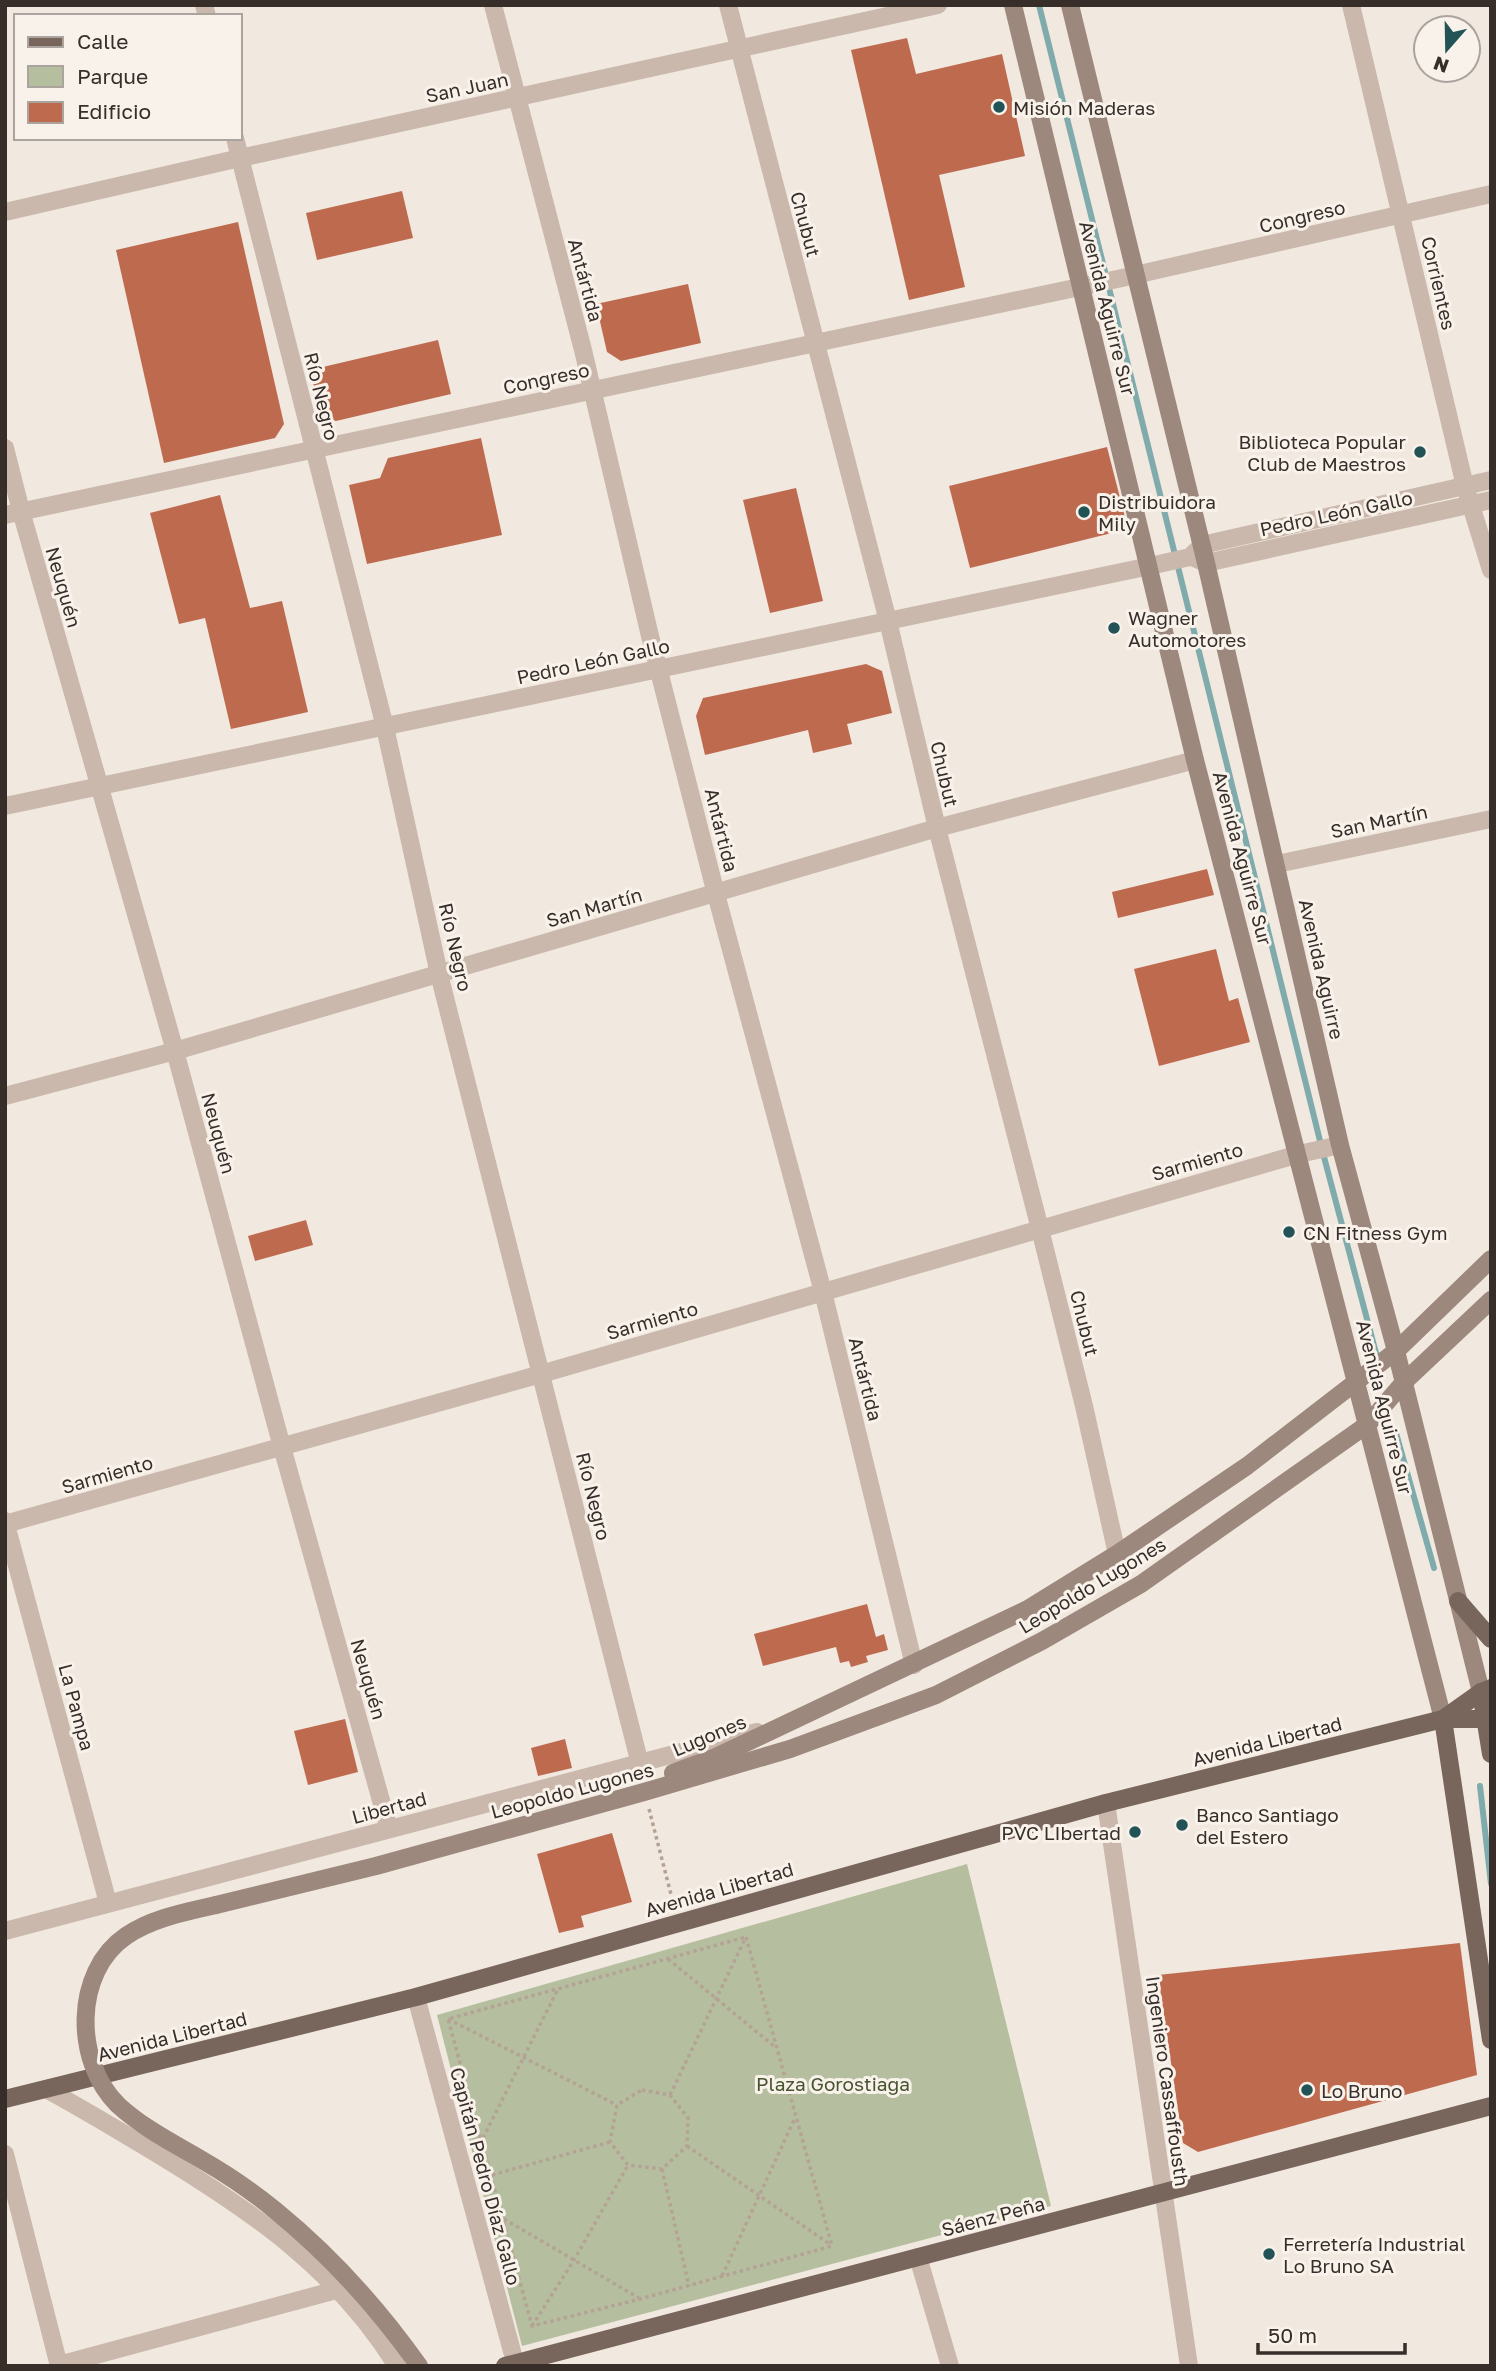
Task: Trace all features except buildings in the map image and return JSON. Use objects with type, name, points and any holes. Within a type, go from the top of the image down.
[{"type":"main road","name":"Avenida Aguirre Sur","points":[[1013,5],[1088,285],[1154,565],[1195,760],[1304,1152],[1357,1382],[1443,1719]]},
{"type":"main road","name":"Avenida Aguirre Sur","points":[[1070,5],[1129,276],[1200,555]]},
{"type":"main road","name":"Avenida Aguirre","points":[[1200,555],[1277,863],[1335,1146],[1404,1382]]},
{"type":"main road","name":"Leopoldo Lugones","points":[[784,1725],[1028,1609],[1117,1554],[1247,1466],[1396,1352],[1491,1259]]},
{"type":"main road","name":"Leopoldo Lugones","points":[[419,2366],[393,2329],[348,2277],[300,2231],[257,2195],[205,2161],[158,2135],[117,2104],[96,2073],[88,2047],[87,2001],[93,1977],[106,1956],[126,1936],[166,1917],[376,1866],[790,1749],[936,1695],[1042,1641],[1141,1584],[1368,1424],[1404,1382],[1491,1300]]},
{"type":"main road","name":"Avenida Aguirre Sur","points":[[1404,1382],[1458,1601],[1486,1690]]},
{"type":"main road","points":[[1458,1601],[1491,1639]]},
{"type":"main road","points":[[1486,1690],[1491,1754]]},
{"type":"main road","name":"Avenida Libertad","points":[[1443,1719],[1486,1690]]},
{"type":"main road","points":[[1443,1719],[1491,2040]]},
{"type":"main road","name":"Avenida Libertad","points":[[5,2099],[416,1997],[1105,1803],[1443,1719],[1489,1719]]},
{"type":"main road","name":"Lugones","points":[[572,1812],[716,1757],[784,1725]]},
{"type":"main road","name":"Sáenz Peña","points":[[512,2365],[1491,2106]]},
{"type":"street","name":"Antártida","points":[[494,5],[593,389],[659,669],[716,894],[823,1292],[914,1665]]},
{"type":"street","name":"Chubut","points":[[728,5],[888,621],[937,828],[1084,1406],[1117,1554]]},
{"type":"street","name":"San Juan","points":[[5,212],[938,5]]},
{"type":"street","name":"Corrientes","points":[[1351,5],[1465,486],[1491,570]]},
{"type":"street","name":"Río Negro","points":[[236,140],[385,727],[439,974],[640,1764]]},
{"type":"street","name":"Congreso","points":[[13,513],[1088,285],[1491,194]]},
{"type":"street","name":"Neuquén","points":[[5,448],[13,513],[98,786],[175,1051],[389,1829]]},
{"type":"street","name":"Pedro León Gallo","points":[[1200,555],[1491,480]]},
{"type":"street","name":"Pedro León Gallo","points":[[5,807],[1200,555],[1491,500]]},
{"type":"street","name":"San Martín","points":[[5,1096],[175,1051],[937,828],[1195,760]]},
{"type":"street","name":"San Martín","points":[[1277,863],[1491,819]]},
{"type":"street","name":"Sarmiento","points":[[6,1523],[541,1374],[1304,1152],[1335,1146]]},
{"type":"street","name":"La Pampa","points":[[6,1523],[108,1903]]},
{"type":"street","name":"Libertad","points":[[5,1931],[784,1725]]},
{"type":"street","name":"Ingeniero Cassaffousth","points":[[1105,1803],[1189,2366]]},
{"type":"street","name":"Capitán Pedro Díaz Gallo","points":[[416,1997],[512,2365]]},
{"type":"street","points":[[46,2089],[100,2118],[218,2190],[288,2242],[340,2289],[371,2326],[397,2366]]},
{"type":"street","points":[[5,2154],[59,2365],[340,2289]]},
{"type":"street","points":[[918,2257],[950,2366]]},
{"type":"path","points":[[645,1792],[678,1922]]},
{"type":"path","points":[[448,2019],[746,1937]]},
{"type":"path","points":[[670,2095],[746,1937]]},
{"type":"path","points":[[746,1937],[832,2246]]},
{"type":"path","points":[[668,1959],[776,2048]]},
{"type":"path","points":[[482,2140],[558,1989]]},
{"type":"path","points":[[448,2019],[617,2105]]},
{"type":"path","points":[[448,2019],[533,2326]]},
{"type":"path","points":[[642,2090],[670,2095],[688,2118],[687,2146],[662,2169],[628,2165],[610,2142],[617,2105],[642,2090]]},
{"type":"path","points":[[722,2276],[796,2116]]},
{"type":"path","points":[[492,2175],[610,2142]]},
{"type":"path","points":[[687,2146],[832,2246]]},
{"type":"path","points":[[533,2326],[628,2165]]},
{"type":"path","points":[[662,2169],[689,2286]]},
{"type":"path","points":[[504,2219],[640,2299]]},
{"type":"path","points":[[533,2326],[832,2246]]},
{"type":"green space","name":"Plaza Gorostiaga","points":[[967,1864],[1051,2206],[522,2346],[437,2015]]},
{"type":"waterway","points":[[1039,5],[1324,1157],[1376,1353]]},
{"type":"waterway","points":[[1396,1433],[1434,1568]]},
{"type":"waterway","points":[[1480,1786],[1491,1884]]},
{"type":"place","name":"Misión Maderas","points":[[999,107]]},
{"type":"place","name":"Biblioteca Popular Club de Maestros","points":[[1420,452]]},
{"type":"place","name":"Distribuidora Mily","points":[[1084,512]]},
{"type":"place","name":"Wagner Automotores","points":[[1114,628]]},
{"type":"place","name":"CN Fitness Gym","points":[[1289,1232]]},
{"type":"place","name":"Banco Santiago del Estero","points":[[1182,1825]]},
{"type":"place","name":"PVC LIbertad","points":[[1135,1832]]},
{"type":"place","name":"Lo Bruno","points":[[1307,2090]]},
{"type":"place","name":"Ferretería Industrial Lo Bruno SA","points":[[1269,2254]]}]
